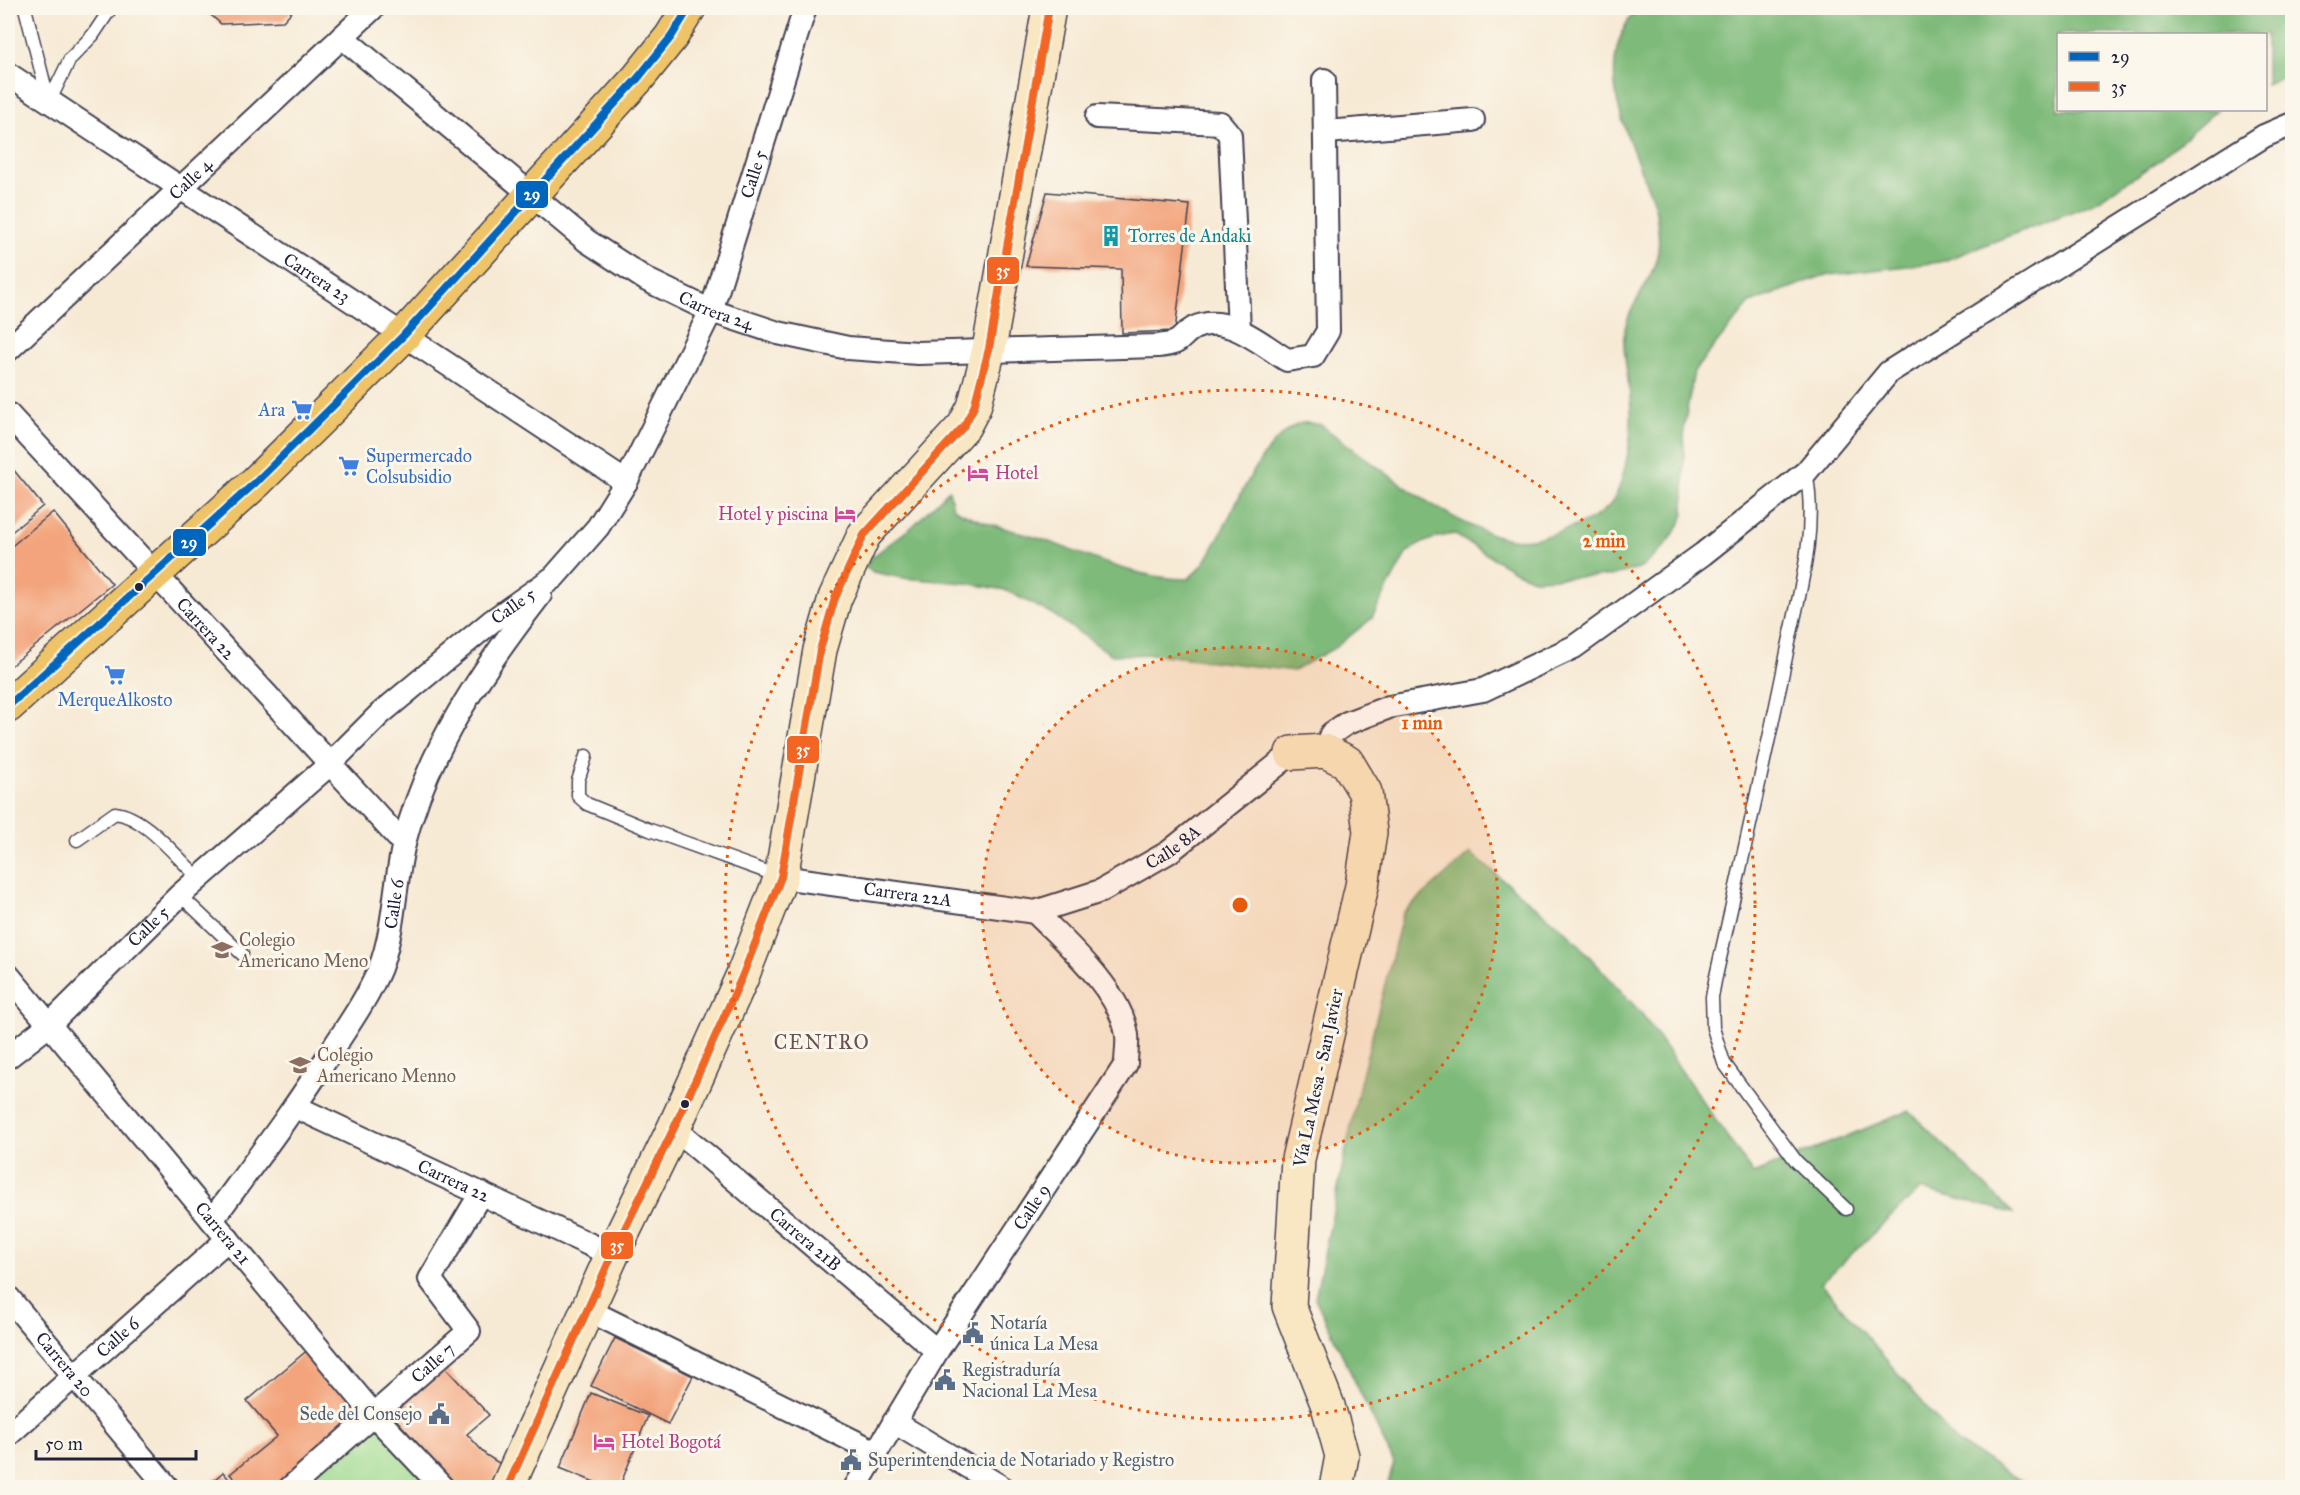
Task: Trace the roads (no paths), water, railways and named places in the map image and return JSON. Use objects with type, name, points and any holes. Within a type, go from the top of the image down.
[{"type":"main road","points":[[8,706],[256,482],[404,335],[638,78],[671,38],[689,8]]},
{"type":"main road","points":[[507,1488],[612,1255],[674,1128],[742,977],[781,877],[820,650],[835,598],[864,535],[964,426],[974,407],[989,349],[1049,8]]},
{"type":"main road","points":[[1292,753],[1325,750]]},
{"type":"main road","name":"Vía La Mesa - San Javier","points":[[1325,750],[1347,762],[1365,792],[1370,832],[1362,886],[1298,1159],[1289,1306],[1328,1406],[1342,1456],[1336,1488]]},
{"type":"street","name":"Calle 4","points":[[8,350],[373,8]]},
{"type":"street","name":"Calle 5","points":[[8,1058],[49,1025],[180,895],[329,765],[435,666],[492,621],[554,577],[598,527],[626,482],[711,311],[805,8]]},
{"type":"street","name":"Carrera 24","points":[[342,37],[587,241],[616,261],[647,280],[711,311],[778,333],[848,348],[918,352],[1158,346],[1178,344],[1194,328],[1221,324],[1239,330]]},
{"type":"street","name":"Carrera 23","points":[[8,74],[626,482]]},
{"type":"street","points":[[1097,117],[1220,123],[1230,135],[1239,330],[1287,360],[1313,356],[1328,331],[1327,132],[1324,80]]},
{"type":"street","points":[[1327,132],[1473,120]]},
{"type":"street","points":[[1325,750],[1331,734],[1347,723],[1389,707],[1483,690],[1574,647],[1702,554],[1806,472],[1888,372],[2264,136],[2292,124]]},
{"type":"street","name":"Carrera 22","points":[[8,414],[404,844]]},
{"type":"street","name":"Calle 6","points":[[212,1220],[296,1107],[360,1007],[380,968],[390,933],[404,844],[430,770],[484,668],[554,577]]},
{"type":"street","name":"Calle 8A","points":[[1035,912],[1101,891],[1169,852],[1292,753]]},
{"type":"street","name":"Carrera 22A","points":[[781,877],[1035,912]]},
{"type":"street","name":"Calle 9","points":[[855,1488],[937,1351],[1126,1064],[1127,1035],[1117,1008],[1090,967],[1035,912]]},
{"type":"street","name":"Carrera 21","points":[[8,975],[375,1416],[443,1488]]},
{"type":"street","name":"Carrera 22","points":[[296,1107],[612,1255]]},
{"type":"street","name":"Carrera 21B","points":[[674,1128],[937,1351]]},
{"type":"street","name":"Calle 7","points":[[290,1488],[375,1416],[469,1331],[430,1279],[481,1192]]},
{"type":"street","name":"Calle 6","points":[[8,1435],[228,1239]]},
{"type":"street","name":"Carrera 20","points":[[8,1297],[168,1488]]},
{"type":"street","points":[[588,1310],[876,1452]]},
{"type":"street","points":[[894,1422],[1003,1488]]},
{"type":"lane","points":[[25,8],[49,102]]},
{"type":"lane","points":[[49,102],[70,59],[93,35],[111,8]]},
{"type":"lane","points":[[1806,472],[1811,507],[1808,546],[1778,697],[1715,981],[1712,1013],[1718,1046],[1734,1079],[1796,1161],[1845,1209]]},
{"type":"lane","points":[[586,756],[578,781],[578,796],[587,804],[781,877]]},
{"type":"lane","points":[[77,840],[115,813],[128,814],[143,825],[199,878]]},
{"type":"lane","points":[[180,895],[242,954]]},
{"type":"place","name":"Torres de Andaki","points":[[1111,236]]},
{"type":"place","name":"Ara","points":[[302,410]]},
{"type":"place","name":"Supermercado Colsubsidio","points":[[349,466]]},
{"type":"place","name":"Hotel","points":[[978,473]]},
{"type":"place","name":"Hotel y piscina","points":[[845,514]]},
{"type":"place","name":"MerqueAlkosto","points":[[115,675]]},
{"type":"place","name":"Colegio Americano Meno","points":[[222,950]]},
{"type":"place","name":"Colegio Americano Menno","points":[[300,1065]]},
{"type":"place","name":"Notaría única La Mesa","points":[[973,1333]]},
{"type":"place","name":"Registraduría Nacional La Mesa","points":[[945,1380]]},
{"type":"place","name":"Sede del Consejo","points":[[439,1414]]},
{"type":"place","name":"Hotel Bogotá","points":[[604,1442]]},
{"type":"place","name":"Superintendencia de Notariado y Registro","points":[[851,1460]]},
{"type":"district","name":"CENTRO","points":[[822,1042]]}]
